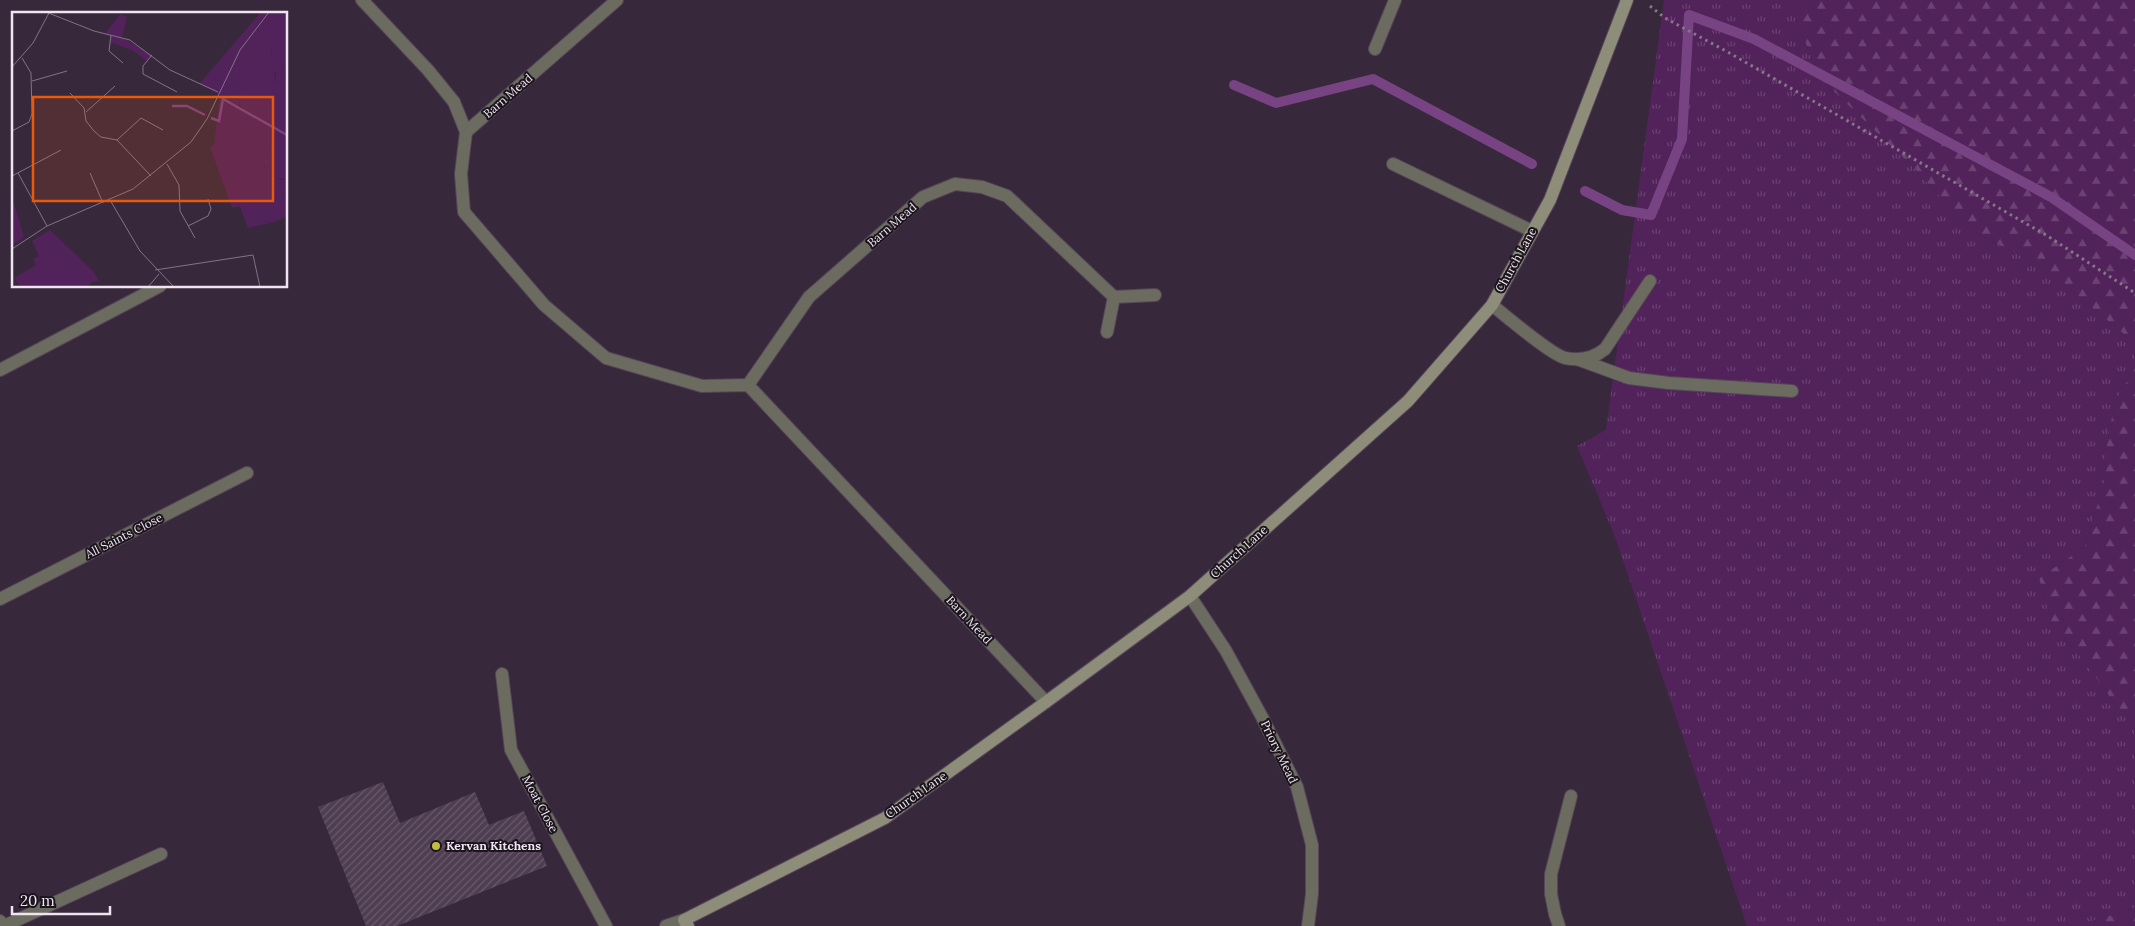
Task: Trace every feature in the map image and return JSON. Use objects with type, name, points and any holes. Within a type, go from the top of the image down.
[{"type":"street","points":[[362,0],[428,70],[454,102],[466,132],[461,174],[464,212],[544,305],[606,358],[702,386],[748,385]]},
{"type":"street","name":"Barn Mead","points":[[466,132],[617,0]]},
{"type":"street","points":[[1375,49],[1395,0]]},
{"type":"street","name":"Church Lane","points":[[666,926],[686,923],[885,818],[1190,596],[1408,402],[1492,305],[1550,200],[1627,0]]},
{"type":"street","points":[[1392,164],[1532,231]]},
{"type":"street","name":"Barn Mead","points":[[1046,702],[748,385],[809,297],[923,197],[955,184],[982,187],[1007,196],[1114,297]]},
{"type":"street","points":[[1577,359],[1589,358],[1606,349],[1650,281]]},
{"type":"street","points":[[0,370],[156,288]]},
{"type":"street","points":[[1107,332],[1114,297],[1155,295]]},
{"type":"street","points":[[1492,305],[1563,357],[1577,359],[1629,378],[1669,383],[1792,391]]},
{"type":"street","name":"All Saints Close","points":[[1,596],[248,474]]},
{"type":"street","name":"Priory Mead","points":[[1190,596],[1226,651],[1262,717],[1296,787],[1312,845],[1312,894],[1308,926]]},
{"type":"street","name":"Moat Close","points":[[502,674],[511,750],[606,926]]},
{"type":"street","points":[[1557,920],[1550,894],[1551,874],[1571,796]]},
{"type":"street","points":[[0,921],[4,926],[161,854]]},
{"type":"path","points":[[1650,6],[1666,18],[2046,235],[2135,293]]},
{"type":"green space","points":[[1664,0],[1804,0],[1795,17],[1820,78],[1915,169],[1970,230],[2043,267],[2135,343],[2135,367],[2114,404],[2106,451],[2105,479],[2085,547],[2039,578],[2053,627],[2082,658],[2123,715],[2135,719],[2135,908],[2076,926],[1747,926],[1614,534],[1577,446],[1606,430]]},
{"type":"green space","points":[[1804,0],[2135,0],[2135,343],[2043,267],[1970,230],[1915,169],[1820,78],[1795,17]]},
{"type":"green space","points":[[2135,367],[2135,719],[2123,715],[2082,658],[2053,627],[2039,578],[2085,547],[2105,479],[2106,451],[2114,404]]},
{"type":"green space","points":[[2135,908],[2135,926],[2076,926]]},
{"type":"building","name":"Kervan Kitchens","points":[[383,782],[400,823],[475,792],[489,825],[524,811],[547,866],[397,926],[366,926],[318,807]]},
{"type":"waterway","points":[[1585,191],[1622,210],[1651,215],[1682,139],[1689,15],[1754,39],[2051,197],[2135,255]]},
{"type":"waterway","points":[[1234,85],[1276,103],[1373,79],[1532,164]]},
{"type":"place","name":"Kervan Kitchens","points":[[436,846]]}]
